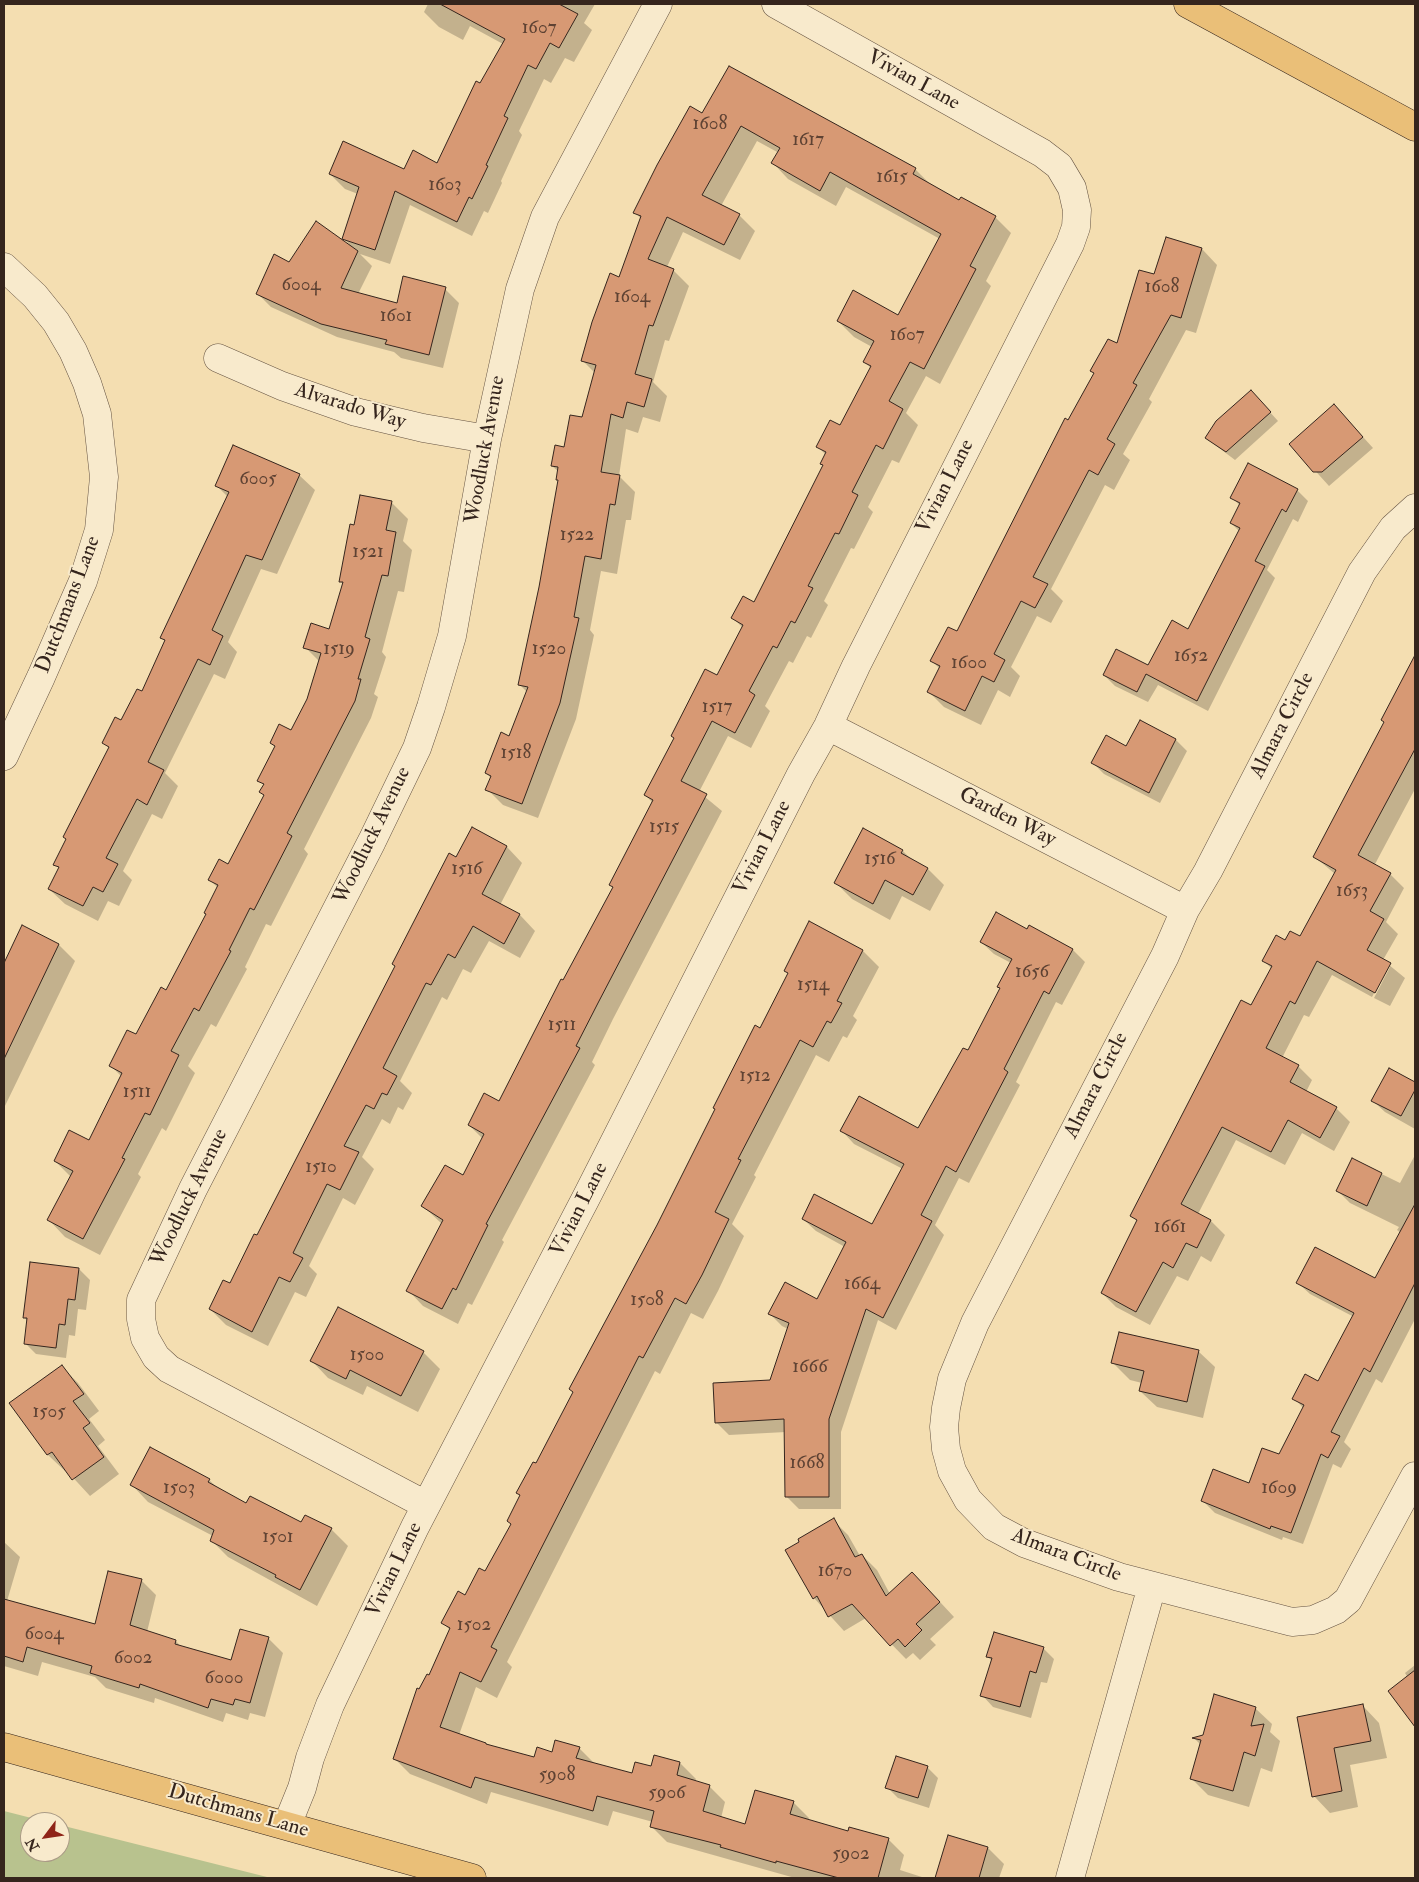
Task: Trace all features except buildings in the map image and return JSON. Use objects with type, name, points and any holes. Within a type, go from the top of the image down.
[{"type":"main road","points":[[1188,4],[1415,127]]},
{"type":"main road","name":"Dutchmans Lane","points":[[4,1746],[472,1878]]},
{"type":"street","name":"Woodluck Avenue","points":[[426,1505],[169,1369],[156,1357],[145,1338],[141,1320],[141,1300],[193,1189],[372,841],[417,748],[452,636],[487,440],[520,289],[545,217],[658,4]]},
{"type":"street","name":"Vivian Lane","points":[[287,1825],[302,1788],[310,1758],[330,1705],[426,1505],[516,1336],[796,783],[828,726],[856,666],[1070,244],[1076,227],[1077,210],[1072,188],[1059,166],[1042,153],[776,4]]},
{"type":"street","name":"Dutchmans Lane","points":[[4,266],[35,296],[56,322],[73,351],[87,383],[97,414],[104,477],[99,530],[83,581],[4,756]]},
{"type":"street","name":"Alvarado Way","points":[[218,358],[282,386],[356,412],[423,428],[487,440]]},
{"type":"street","name":"Almara Circle","points":[[1415,508],[1393,528],[1362,572],[1208,871],[1185,910],[1164,956],[975,1323],[952,1379],[944,1427],[946,1449],[952,1471],[968,1500],[994,1527],[1024,1543],[1119,1577],[1292,1622],[1313,1620],[1336,1610],[1348,1600],[1366,1570],[1415,1476]]},
{"type":"street","name":"Garden Way","points":[[828,726],[1185,910]]},
{"type":"street","points":[[1070,1878],[1152,1586]]},
{"type":"green space","points":[[4,1811],[20,1815],[20,1862],[70,1862],[70,1828],[271,1878],[4,1878]]}]
